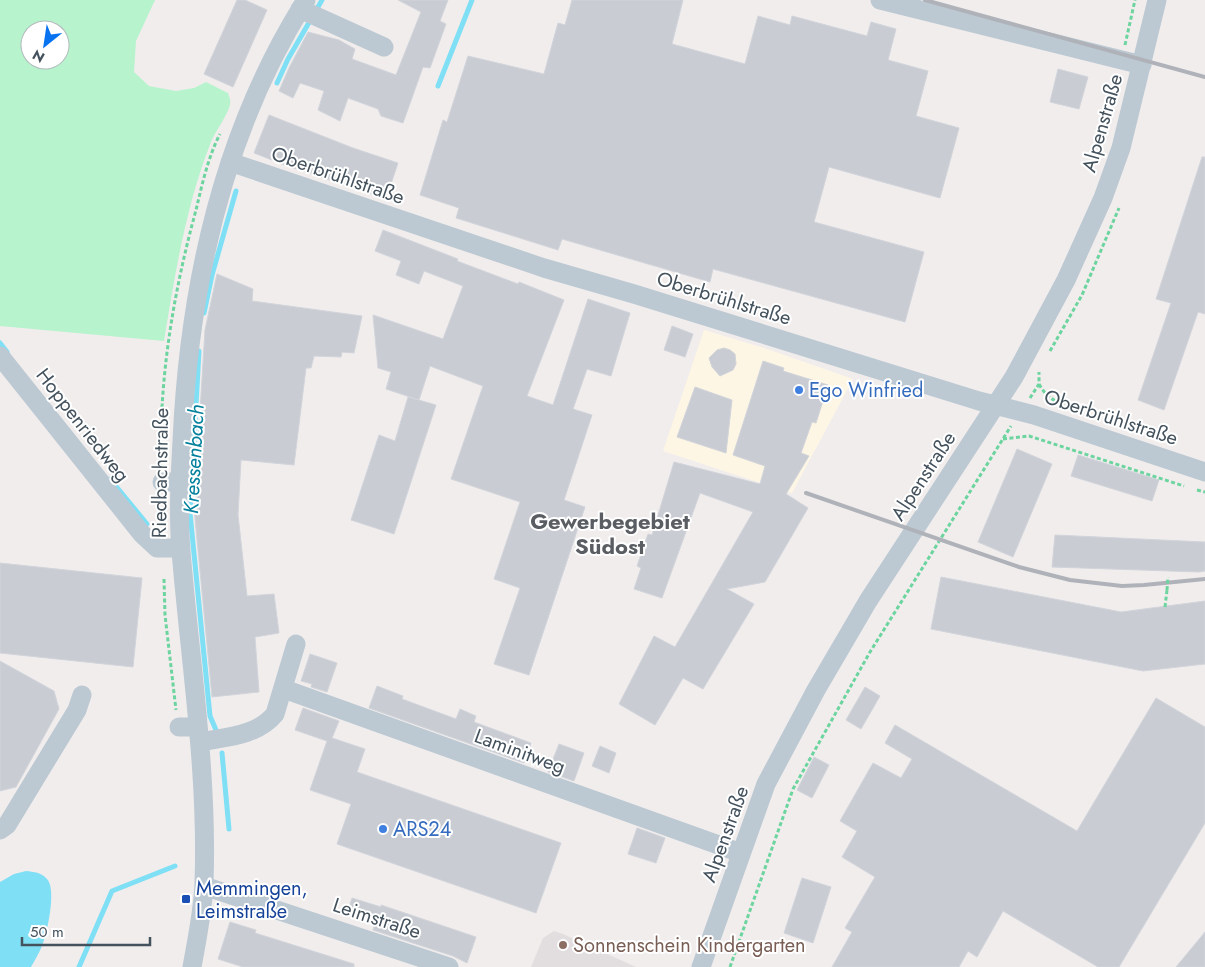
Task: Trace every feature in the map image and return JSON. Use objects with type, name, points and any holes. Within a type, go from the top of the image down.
[{"type":"street","points":[[880,0],[1142,65]]},
{"type":"street","name":"Alpenstraße","points":[[702,967],[766,784],[816,690],[868,601],[1030,349],[1089,230],[1121,148],[1157,0]]},
{"type":"street","points":[[309,10],[384,47]]},
{"type":"street","name":"Riedbachstraße","points":[[192,967],[201,918],[204,886],[204,792],[181,548],[171,482],[183,410],[190,336],[199,280],[230,162],[275,55],[309,10]]},
{"type":"street","name":"Oberbrühlstraße","points":[[230,162],[544,268],[644,296],[995,405],[1034,415],[1205,472]]},
{"type":"street","name":"Hoppenriedweg","points":[[0,356],[142,534],[157,548],[181,548]]},
{"type":"street","points":[[179,727],[199,734],[242,734],[259,729],[275,714],[296,644]]},
{"type":"street","name":"Laminitweg","points":[[284,689],[741,853]]},
{"type":"street","points":[[0,830],[7,825],[77,710],[82,695]]},
{"type":"street","name":"Leimstraße","points":[[204,886],[449,967]]},
{"type":"path","name":"Alpenstraße","points":[[1122,61],[1136,0]]},
{"type":"path","points":[[730,967],[793,789],[870,652],[1003,439],[1029,436],[1205,492]]},
{"type":"path","points":[[164,577],[166,615],[179,727]]},
{"type":"path","points":[[1164,607],[1168,577]]},
{"type":"shaded area","points":[[704,330],[764,348],[853,379],[792,493],[663,451]]},
{"type":"shaded area","name":"Sonnenschein Kindergarten","points":[[554,931],[636,967],[531,967],[543,938]]},
{"type":"green space","points":[[0,0],[155,0],[136,41],[134,72],[149,86],[176,91],[194,88],[206,82],[228,93],[229,108],[211,142],[188,215],[164,341],[0,326]]},
{"type":"water","points":[[26,871],[42,875],[50,884],[51,901],[46,932],[42,946],[31,967],[0,967],[0,882],[14,874]]},
{"type":"building","points":[[237,0],[245,0],[267,10],[233,87],[204,74]]},
{"type":"building","points":[[398,0],[448,0],[440,21],[446,24],[430,68],[423,67],[403,123],[381,116],[378,109],[348,98],[340,121],[318,110],[324,91],[300,83],[293,98],[279,91],[308,32],[339,40],[355,49],[352,59],[396,75],[421,12]]},
{"type":"building","points":[[572,0],[683,0],[672,44],[745,64],[758,16],[790,25],[792,16],[867,36],[871,22],[896,29],[888,60],[928,71],[916,116],[959,128],[940,198],[829,167],[814,222],[924,252],[905,322],[713,269],[710,282],[562,239],[558,250],[456,218],[459,208],[420,195],[443,120],[447,122],[468,56],[544,74],[558,23],[565,25]]},
{"type":"building","points":[[1058,69],[1088,77],[1079,109],[1050,102]]},
{"type":"building","points":[[269,115],[353,148],[398,163],[386,199],[254,153]]},
{"type":"building","points":[[1202,157],[1205,157],[1205,314],[1198,312],[1164,410],[1138,400],[1171,303],[1156,299]]},
{"type":"building","points":[[383,230],[458,259],[457,261],[518,284],[519,282],[564,300],[527,396],[553,405],[588,299],[630,313],[611,376],[587,369],[573,409],[592,415],[564,500],[585,507],[529,675],[494,664],[520,588],[494,579],[520,502],[451,479],[483,386],[430,366],[419,400],[386,389],[391,372],[378,368],[373,315],[443,339],[463,286],[424,271],[419,284],[396,275],[401,261],[375,251]]},
{"type":"building","points":[[217,274],[253,289],[252,301],[362,316],[354,353],[342,352],[341,357],[314,356],[311,368],[306,368],[294,465],[241,460],[238,515],[247,596],[274,594],[279,633],[255,637],[259,692],[212,697],[194,508],[205,330]]},
{"type":"building","points":[[672,326],[693,334],[685,357],[664,350]]},
{"type":"building","points":[[724,348],[735,354],[736,364],[733,370],[720,376],[712,367],[709,358],[717,350]]},
{"type":"building","points":[[763,361],[784,368],[783,371],[828,385],[816,423],[812,422],[801,453],[809,456],[786,494],[808,508],[765,582],[727,589],[754,604],[703,689],[683,678],[655,725],[619,704],[654,636],[675,647],[753,512],[700,493],[662,598],[634,589],[641,568],[637,566],[648,534],[652,535],[674,462],[760,484],[765,466],[733,455]]},
{"type":"building","points":[[695,387],[732,400],[726,453],[677,437]]},
{"type":"building","points":[[408,397],[436,405],[394,534],[351,520],[379,435],[395,441]]},
{"type":"building","points":[[1017,449],[1052,464],[1013,557],[978,542]]},
{"type":"building","points":[[1078,455],[1159,480],[1152,501],[1071,476]]},
{"type":"building","points":[[1055,535],[1205,542],[1205,571],[1052,567]]},
{"type":"building","points":[[0,563],[142,578],[133,667],[0,653]]},
{"type":"building","points":[[941,577],[1121,612],[1205,601],[1205,664],[1143,671],[931,629]]},
{"type":"building","points":[[310,654],[337,663],[327,692],[311,687],[312,684],[301,681]]},
{"type":"building","points":[[0,661],[54,691],[59,709],[16,787],[0,791]]},
{"type":"building","points":[[377,686],[403,696],[402,699],[456,719],[460,709],[476,716],[474,722],[531,743],[524,763],[369,708]]},
{"type":"building","points":[[865,687],[880,696],[861,729],[846,720]]},
{"type":"building","points":[[1156,698],[1205,727],[1205,823],[1119,967],[1098,967],[1003,911],[977,957],[968,951],[959,967],[832,967],[852,932],[845,928],[875,877],[842,857],[857,831],[840,821],[873,763],[901,778],[912,759],[885,743],[895,725],[1077,831]]},
{"type":"building","points":[[303,708],[339,721],[332,738],[365,749],[357,772],[561,843],[536,913],[337,844],[351,804],[310,790],[327,741],[295,730]]},
{"type":"building","points":[[559,744],[584,753],[574,781],[548,772]]},
{"type":"building","points":[[600,746],[616,753],[609,773],[592,766]]},
{"type":"building","points":[[814,757],[829,765],[812,798],[797,790]]},
{"type":"building","points":[[637,828],[665,838],[656,863],[628,854]]},
{"type":"building","points":[[802,878],[831,887],[813,943],[784,933]]},
{"type":"building","points":[[352,898],[381,907],[381,905],[476,937],[467,963],[453,956],[373,930],[375,923],[347,914]]},
{"type":"building","points":[[230,922],[256,930],[255,933],[354,964],[354,967],[243,967],[218,959]]},
{"type":"building","points":[[1205,932],[1205,967],[1176,967]]},
{"type":"waterway","name":"Kressenbach","points":[[277,83],[288,59],[322,0]]},
{"type":"waterway","name":"Kressenbach","points":[[438,86],[472,0]]},
{"type":"waterway","name":"Kressenbach","points":[[204,313],[212,275],[236,191]]},
{"type":"waterway","points":[[0,343],[7,352]]},
{"type":"waterway","name":"Kressenbach","points":[[199,351],[190,513],[210,716],[216,730]]},
{"type":"waterway","points":[[110,479],[147,524]]},
{"type":"waterway","name":"Kressenbach","points":[[222,753],[229,829]]},
{"type":"waterway","name":"Kressenbach","points":[[79,967],[112,891],[175,866]]},
{"type":"railway","points":[[925,0],[1205,77]]},
{"type":"railway","points":[[806,493],[1019,567],[1070,580],[1122,586],[1205,579]]},
{"type":"place","name":"Ego Winfried","points":[[799,390]]},
{"type":"place","name":"ARS24","points":[[383,829]]},
{"type":"place","name":"Memmingen, Leimstraße","points":[[186,899]]},
{"type":"place","name":"Sonnenschein Kindergarten","points":[[563,945]]},
{"type":"district","name":"Gewerbegebiet Südost","points":[[610,534]]}]
